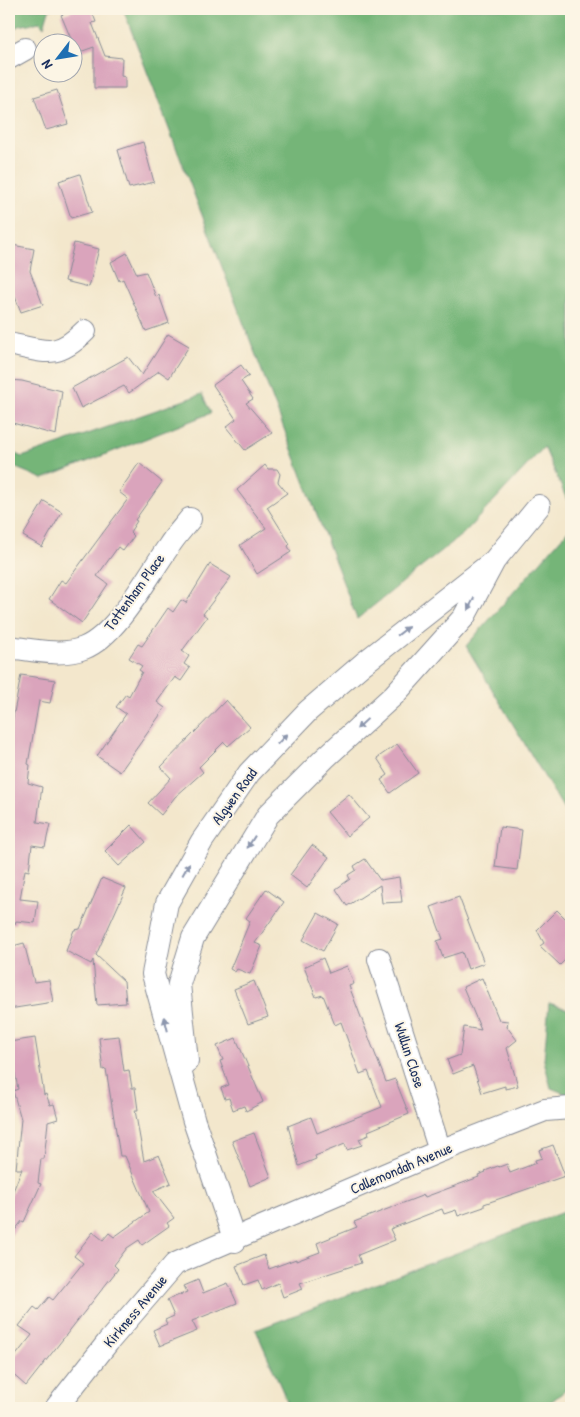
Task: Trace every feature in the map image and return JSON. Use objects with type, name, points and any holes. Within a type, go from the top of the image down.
[{"type":"street","points":[[9,344],[46,352],[56,351],[66,348],[85,331]]},
{"type":"street","name":"Algwen Road","points":[[194,1121],[179,984],[193,938],[268,815],[325,758],[394,695],[464,617],[494,561],[539,506]]},
{"type":"street","name":"Tottenham Place","points":[[9,648],[66,652],[84,648],[95,642],[132,601],[169,545],[190,519]]},
{"type":"street","name":"Algwen Road","points":[[235,1241],[194,1121],[153,974],[167,903],[202,841],[249,773],[308,711],[364,663],[494,561]]},
{"type":"street","name":"Wullun Close","points":[[379,959],[440,1151]]},
{"type":"street","name":"Callemondah Avenue","points":[[235,1241],[440,1151],[545,1110],[571,1108]]},
{"type":"street","name":"Kirkness Avenue","points":[[56,1408],[108,1342],[175,1264],[235,1241]]},
{"type":"green space","points":[[9,9],[53,9],[49,10],[44,27],[40,22],[18,26],[9,35]]},
{"type":"green space","points":[[123,9],[571,9],[571,509],[544,447],[464,533],[357,619]]},
{"type":"green space","points":[[202,394],[211,413],[43,479],[9,465],[9,451],[22,457]]},
{"type":"green space","points":[[571,527],[571,821],[466,646]]},
{"type":"green space","points":[[549,1003],[571,1010],[571,1096],[551,1088],[544,1060]]},
{"type":"green space","points":[[571,1209],[571,1386],[543,1408],[290,1408],[256,1330]]},
{"type":"building","points":[[77,9],[91,9],[96,22],[92,23],[105,56],[122,58],[121,76],[125,77],[125,88],[94,88],[94,47],[82,51],[82,32],[68,32],[61,15]]},
{"type":"building","points":[[57,90],[68,124],[46,130],[34,97]]},
{"type":"building","points":[[143,142],[154,182],[129,188],[118,150]]},
{"type":"building","points":[[80,174],[92,212],[71,218],[59,181]]},
{"type":"building","points":[[74,243],[99,249],[89,287],[65,281]]},
{"type":"building","points":[[12,245],[34,249],[30,271],[43,305],[21,312],[12,289],[9,288],[9,261]]},
{"type":"building","points":[[127,253],[137,274],[146,272],[156,297],[159,295],[169,323],[146,331],[123,279],[119,281],[111,262]]},
{"type":"building","points":[[168,334],[189,346],[169,378],[159,371],[129,393],[124,386],[81,408],[72,388],[128,357],[142,375]]},
{"type":"building","points":[[241,365],[249,376],[241,381],[253,399],[246,403],[272,433],[245,450],[226,427],[236,419],[213,385]]},
{"type":"building","points":[[9,380],[22,381],[62,391],[56,435],[9,422]]},
{"type":"building","points":[[139,463],[162,482],[135,520],[137,521],[130,532],[134,536],[123,551],[118,547],[97,576],[108,584],[82,623],[49,599],[61,580],[66,583],[128,499],[119,492]]},
{"type":"building","points":[[265,465],[268,469],[277,469],[280,474],[278,482],[287,493],[267,507],[290,544],[288,546],[291,552],[257,574],[240,545],[266,528],[237,490]]},
{"type":"building","points":[[44,501],[62,512],[42,547],[23,536]]},
{"type":"building","points":[[210,564],[231,577],[203,614],[207,617],[182,651],[189,656],[184,664],[190,668],[181,681],[175,677],[157,702],[165,708],[120,772],[97,756],[126,714],[116,707],[126,694],[129,696],[142,672],[139,670],[142,666],[129,658],[138,644],[142,646],[168,608],[173,612],[181,600],[186,603]]},
{"type":"building","points":[[21,675],[55,680],[50,703],[39,701],[28,764],[30,765],[28,783],[42,787],[37,822],[50,824],[45,847],[32,845],[29,871],[25,870],[20,899],[38,901],[35,923],[16,921],[15,924],[9,923],[9,739]]},
{"type":"building","points":[[226,700],[250,727],[228,746],[224,742],[199,767],[203,772],[175,797],[161,815],[148,803],[171,778],[161,767]]},
{"type":"building","points":[[397,744],[418,773],[390,793],[381,780],[388,775],[377,758]]},
{"type":"building","points":[[349,794],[369,818],[347,836],[327,812]]},
{"type":"building","points":[[131,825],[146,842],[119,866],[105,851]]},
{"type":"building","points":[[500,827],[522,830],[517,870],[495,867]]},
{"type":"building","points":[[312,845],[329,857],[307,888],[290,875]]},
{"type":"building","points":[[365,859],[380,880],[399,877],[402,902],[382,903],[380,885],[347,906],[336,889],[350,879],[348,875],[356,870],[354,866]]},
{"type":"building","points":[[102,878],[126,888],[96,955],[124,981],[126,1003],[97,1005],[93,960],[91,964],[66,951],[74,930],[80,929]]},
{"type":"building","points":[[266,889],[284,902],[255,943],[262,946],[250,974],[237,969],[235,972],[230,969],[250,921],[246,918]]},
{"type":"building","points":[[459,897],[484,963],[468,969],[462,952],[443,958],[437,941],[443,939],[431,907]]},
{"type":"building","points":[[557,910],[571,924],[571,954],[560,965],[540,946],[544,943],[537,930]]},
{"type":"building","points":[[318,913],[338,924],[323,951],[303,940]]},
{"type":"building","points":[[24,943],[34,982],[49,980],[53,1002],[9,1009],[9,947]]},
{"type":"building","points":[[323,958],[329,973],[347,966],[354,984],[349,986],[386,1082],[395,1079],[409,1114],[368,1131],[369,1135],[359,1139],[362,1145],[347,1150],[345,1144],[315,1156],[316,1159],[299,1166],[288,1126],[311,1117],[317,1133],[382,1107],[368,1071],[360,1074],[341,1022],[335,1025],[323,995],[316,997],[304,967]]},
{"type":"building","points":[[482,978],[499,1020],[508,1021],[507,1027],[517,1040],[507,1048],[518,1086],[505,1089],[505,1086],[482,1093],[473,1066],[453,1074],[447,1060],[460,1055],[464,1027],[481,1030],[463,987]]},
{"type":"building","points":[[254,981],[268,1017],[248,1024],[234,989]]},
{"type":"building","points":[[119,1036],[124,1071],[129,1070],[132,1088],[135,1088],[138,1110],[135,1110],[144,1161],[159,1155],[171,1183],[153,1191],[174,1218],[167,1223],[169,1226],[142,1245],[139,1240],[127,1248],[114,1265],[118,1269],[26,1386],[9,1371],[9,1364],[32,1335],[19,1326],[34,1307],[38,1310],[49,1297],[53,1300],[83,1263],[74,1256],[93,1232],[103,1240],[109,1233],[114,1237],[149,1212],[125,1156],[120,1156],[106,1069],[103,1070],[99,1038]]},
{"type":"building","points":[[35,1038],[44,1095],[46,1094],[50,1105],[54,1104],[58,1119],[48,1122],[44,1159],[41,1159],[38,1183],[41,1184],[24,1222],[22,1221],[9,1238],[9,1201],[22,1169],[16,1169],[21,1119],[13,1091],[18,1089],[9,1042]]},
{"type":"building","points":[[236,1038],[263,1102],[246,1111],[244,1106],[233,1110],[229,1098],[225,1099],[221,1088],[229,1085],[220,1061],[223,1060],[217,1046]]},
{"type":"building","points":[[254,1133],[271,1177],[250,1186],[232,1141]]},
{"type":"building","points":[[553,1145],[565,1176],[484,1204],[484,1207],[458,1216],[456,1210],[444,1214],[442,1209],[390,1229],[395,1240],[358,1255],[361,1263],[300,1283],[303,1289],[283,1297],[278,1283],[262,1290],[258,1280],[244,1285],[236,1266],[264,1255],[269,1269],[320,1252],[317,1243],[357,1227],[354,1222],[424,1195],[425,1197],[479,1177],[478,1175],[498,1166],[507,1164],[510,1173],[536,1163],[535,1160],[542,1158],[539,1150]]},
{"type":"building","points":[[198,1280],[203,1293],[228,1283],[237,1303],[192,1321],[197,1331],[160,1346],[153,1330],[167,1324],[165,1320],[174,1316],[167,1300],[187,1292],[184,1286]]}]
